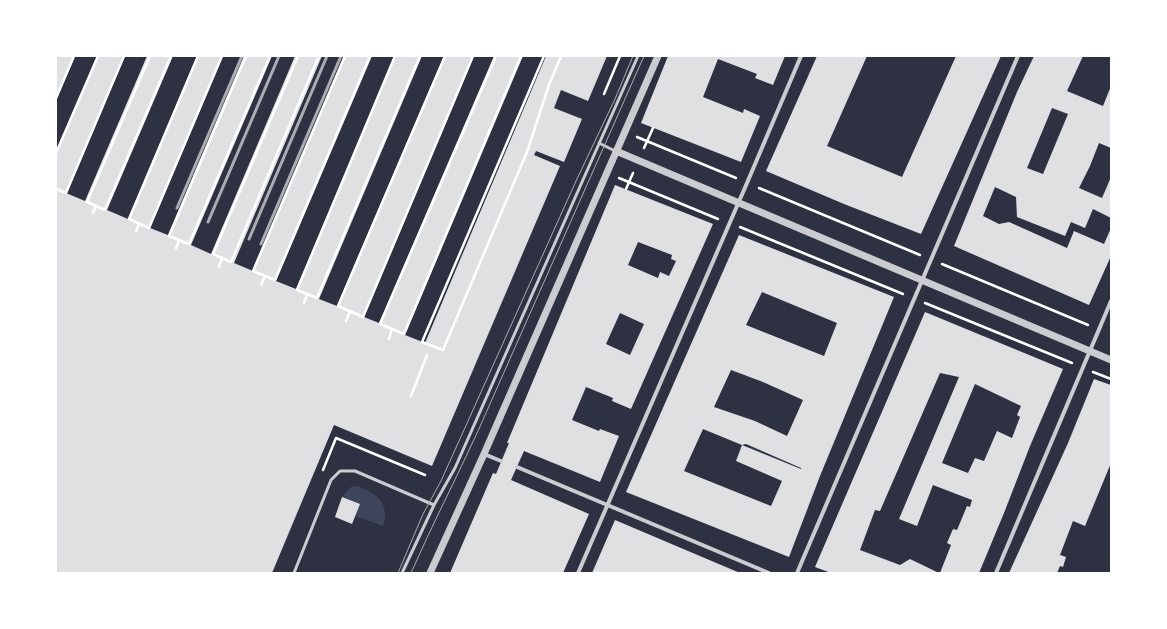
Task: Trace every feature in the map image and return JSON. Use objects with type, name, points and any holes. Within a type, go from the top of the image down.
[{"type":"street","points":[[430,573],[484,454],[658,56]]},
{"type":"street","points":[[578,573],[801,56]]},
{"type":"street","points":[[796,573],[932,260],[1018,56]]},
{"type":"street","points":[[616,151],[1111,360]]},
{"type":"street","points":[[996,573],[1111,301]]},
{"type":"street","points":[[484,454],[501,461]]},
{"type":"street","points":[[517,467],[769,573]]},
{"type":"lane","points":[[402,573],[434,505],[458,460],[638,56]]},
{"type":"lane","points":[[599,143],[616,151]]},
{"type":"lane","points":[[294,573],[330,480],[340,471],[355,471],[434,505]]},
{"type":"path","points":[[56,98],[74,56]]},
{"type":"path","points":[[56,153],[98,56]]},
{"type":"path","points":[[56,189],[66,193],[124,56]]},
{"type":"path","points":[[150,56],[87,202],[105,210],[171,56]]},
{"type":"path","points":[[198,56],[129,219],[148,228],[222,56]]},
{"type":"path","points":[[246,56],[170,236],[189,244],[270,56]]},
{"type":"path","points":[[298,56],[213,254],[231,262],[319,56]]},
{"type":"path","points":[[345,56],[253,271],[275,280],[370,56]]},
{"type":"path","points":[[396,56],[297,290],[317,298],[420,56]]},
{"type":"path","points":[[445,56],[338,306],[363,317],[473,56]]},
{"type":"path","points":[[496,56],[380,324],[404,334],[521,56]]},
{"type":"path","points":[[544,56],[422,342],[442,350],[527,152],[549,85],[561,56]]},
{"type":"path","points":[[604,94],[620,56]]},
{"type":"path","points":[[632,135],[1099,329]]},
{"type":"path","points":[[615,176],[1111,379]]},
{"type":"path","points":[[93,213],[96,206]]},
{"type":"path","points":[[136,231],[139,224]]},
{"type":"path","points":[[176,248],[179,240]]},
{"type":"path","points":[[219,267],[222,258]]},
{"type":"path","points":[[262,285],[265,276]]},
{"type":"path","points":[[304,303],[307,294]]},
{"type":"path","points":[[346,321],[350,312]]},
{"type":"path","points":[[388,340],[392,329]]},
{"type":"path","points":[[411,396],[427,355]]},
{"type":"path","points":[[336,438],[425,475]]},
{"type":"shaded area","points":[[358,486],[371,492],[380,500],[385,511],[383,526],[355,516],[342,497],[351,487]]},
{"type":"building","points":[[56,56],[75,56],[56,101]]},
{"type":"building","points":[[97,56],[125,56],[66,193],[85,201],[147,56],[173,56],[107,210],[128,219],[197,56],[223,56],[150,228],[168,235],[244,56],[272,56],[191,245],[211,254],[295,56],[322,56],[234,263],[253,271],[344,56],[372,56],[276,281],[296,289],[395,56],[422,56],[319,299],[337,306],[444,56],[474,56],[364,317],[379,323],[494,56],[523,56],[405,335],[425,343],[546,56],[607,56],[588,101],[561,90],[554,108],[582,119],[564,162],[536,151],[534,155],[560,166],[432,466],[334,425],[272,573],[56,573],[56,152]]},
{"type":"building","points":[[668,56],[785,56],[773,85],[755,78],[757,74],[718,59],[703,97],[743,113],[744,109],[760,116],[741,162],[641,123]]},
{"type":"building","points":[[817,56],[867,56],[827,146],[902,177],[956,56],[1001,56],[921,234],[844,204],[766,171]]},
{"type":"building","points":[[1034,56],[1083,56],[1067,91],[1103,106],[1111,86],[1111,148],[1099,143],[1079,188],[1102,198],[1111,177],[1111,218],[1093,209],[1085,228],[1071,222],[1065,236],[1017,217],[1016,197],[995,187],[983,216],[999,224],[1009,222],[1067,248],[1074,231],[1104,244],[1111,228],[1111,256],[1089,305],[954,246],[1017,92]],"holes":[[[1052,108],[1068,114],[1043,174],[1027,168]]]},
{"type":"building","points":[[615,185],[713,224],[631,409],[612,401],[613,398],[586,387],[572,420],[599,431],[600,429],[619,436],[600,482],[524,451],[511,480],[589,514],[563,573],[450,573],[493,473],[496,474],[509,443],[507,443]],"holes":[[[638,242],[672,255],[671,259],[676,261],[669,276],[660,272],[658,278],[628,265]],[[620,313],[644,324],[630,355],[606,344]]]},
{"type":"building","points":[[739,235],[894,297],[820,476],[789,557],[626,492]],"holes":[[[762,292],[837,323],[824,356],[746,325]],[[731,370],[763,382],[803,400],[787,436],[755,421],[714,407]],[[703,429],[742,445],[736,461],[782,481],[771,506],[684,471]],[[746,444],[801,468],[801,469],[742,445]]]},
{"type":"building","points":[[925,312],[1063,369],[979,573],[940,573],[951,545],[947,543],[953,529],[957,530],[967,506],[970,507],[972,500],[933,485],[917,526],[899,519],[959,377],[940,373],[880,511],[875,510],[860,550],[900,565],[910,559],[939,573],[831,573],[815,567]],"holes":[[[975,384],[1021,406],[1017,415],[1020,417],[1012,438],[997,431],[984,461],[975,458],[968,473],[942,463]]]},
{"type":"building","points":[[1094,379],[1111,385],[1111,463],[1085,526],[1073,521],[1060,555],[1066,557],[1063,567],[1060,566],[1057,573],[1009,573],[1068,443]]},
{"type":"building","points":[[342,497],[360,504],[352,524],[335,517]]},
{"type":"building","points":[[615,520],[740,573],[592,573]]},
{"type":"tram line","points":[[398,573],[423,514],[441,481],[576,181],[615,99],[633,56]]},
{"type":"tram line","points":[[411,573],[478,431],[644,56]]},
{"type":"railway","points":[[177,208],[242,56]]},
{"type":"railway","points":[[208,222],[279,56]]},
{"type":"railway","points":[[249,239],[327,56]]},
{"type":"railway","points":[[261,244],[341,56]]}]
